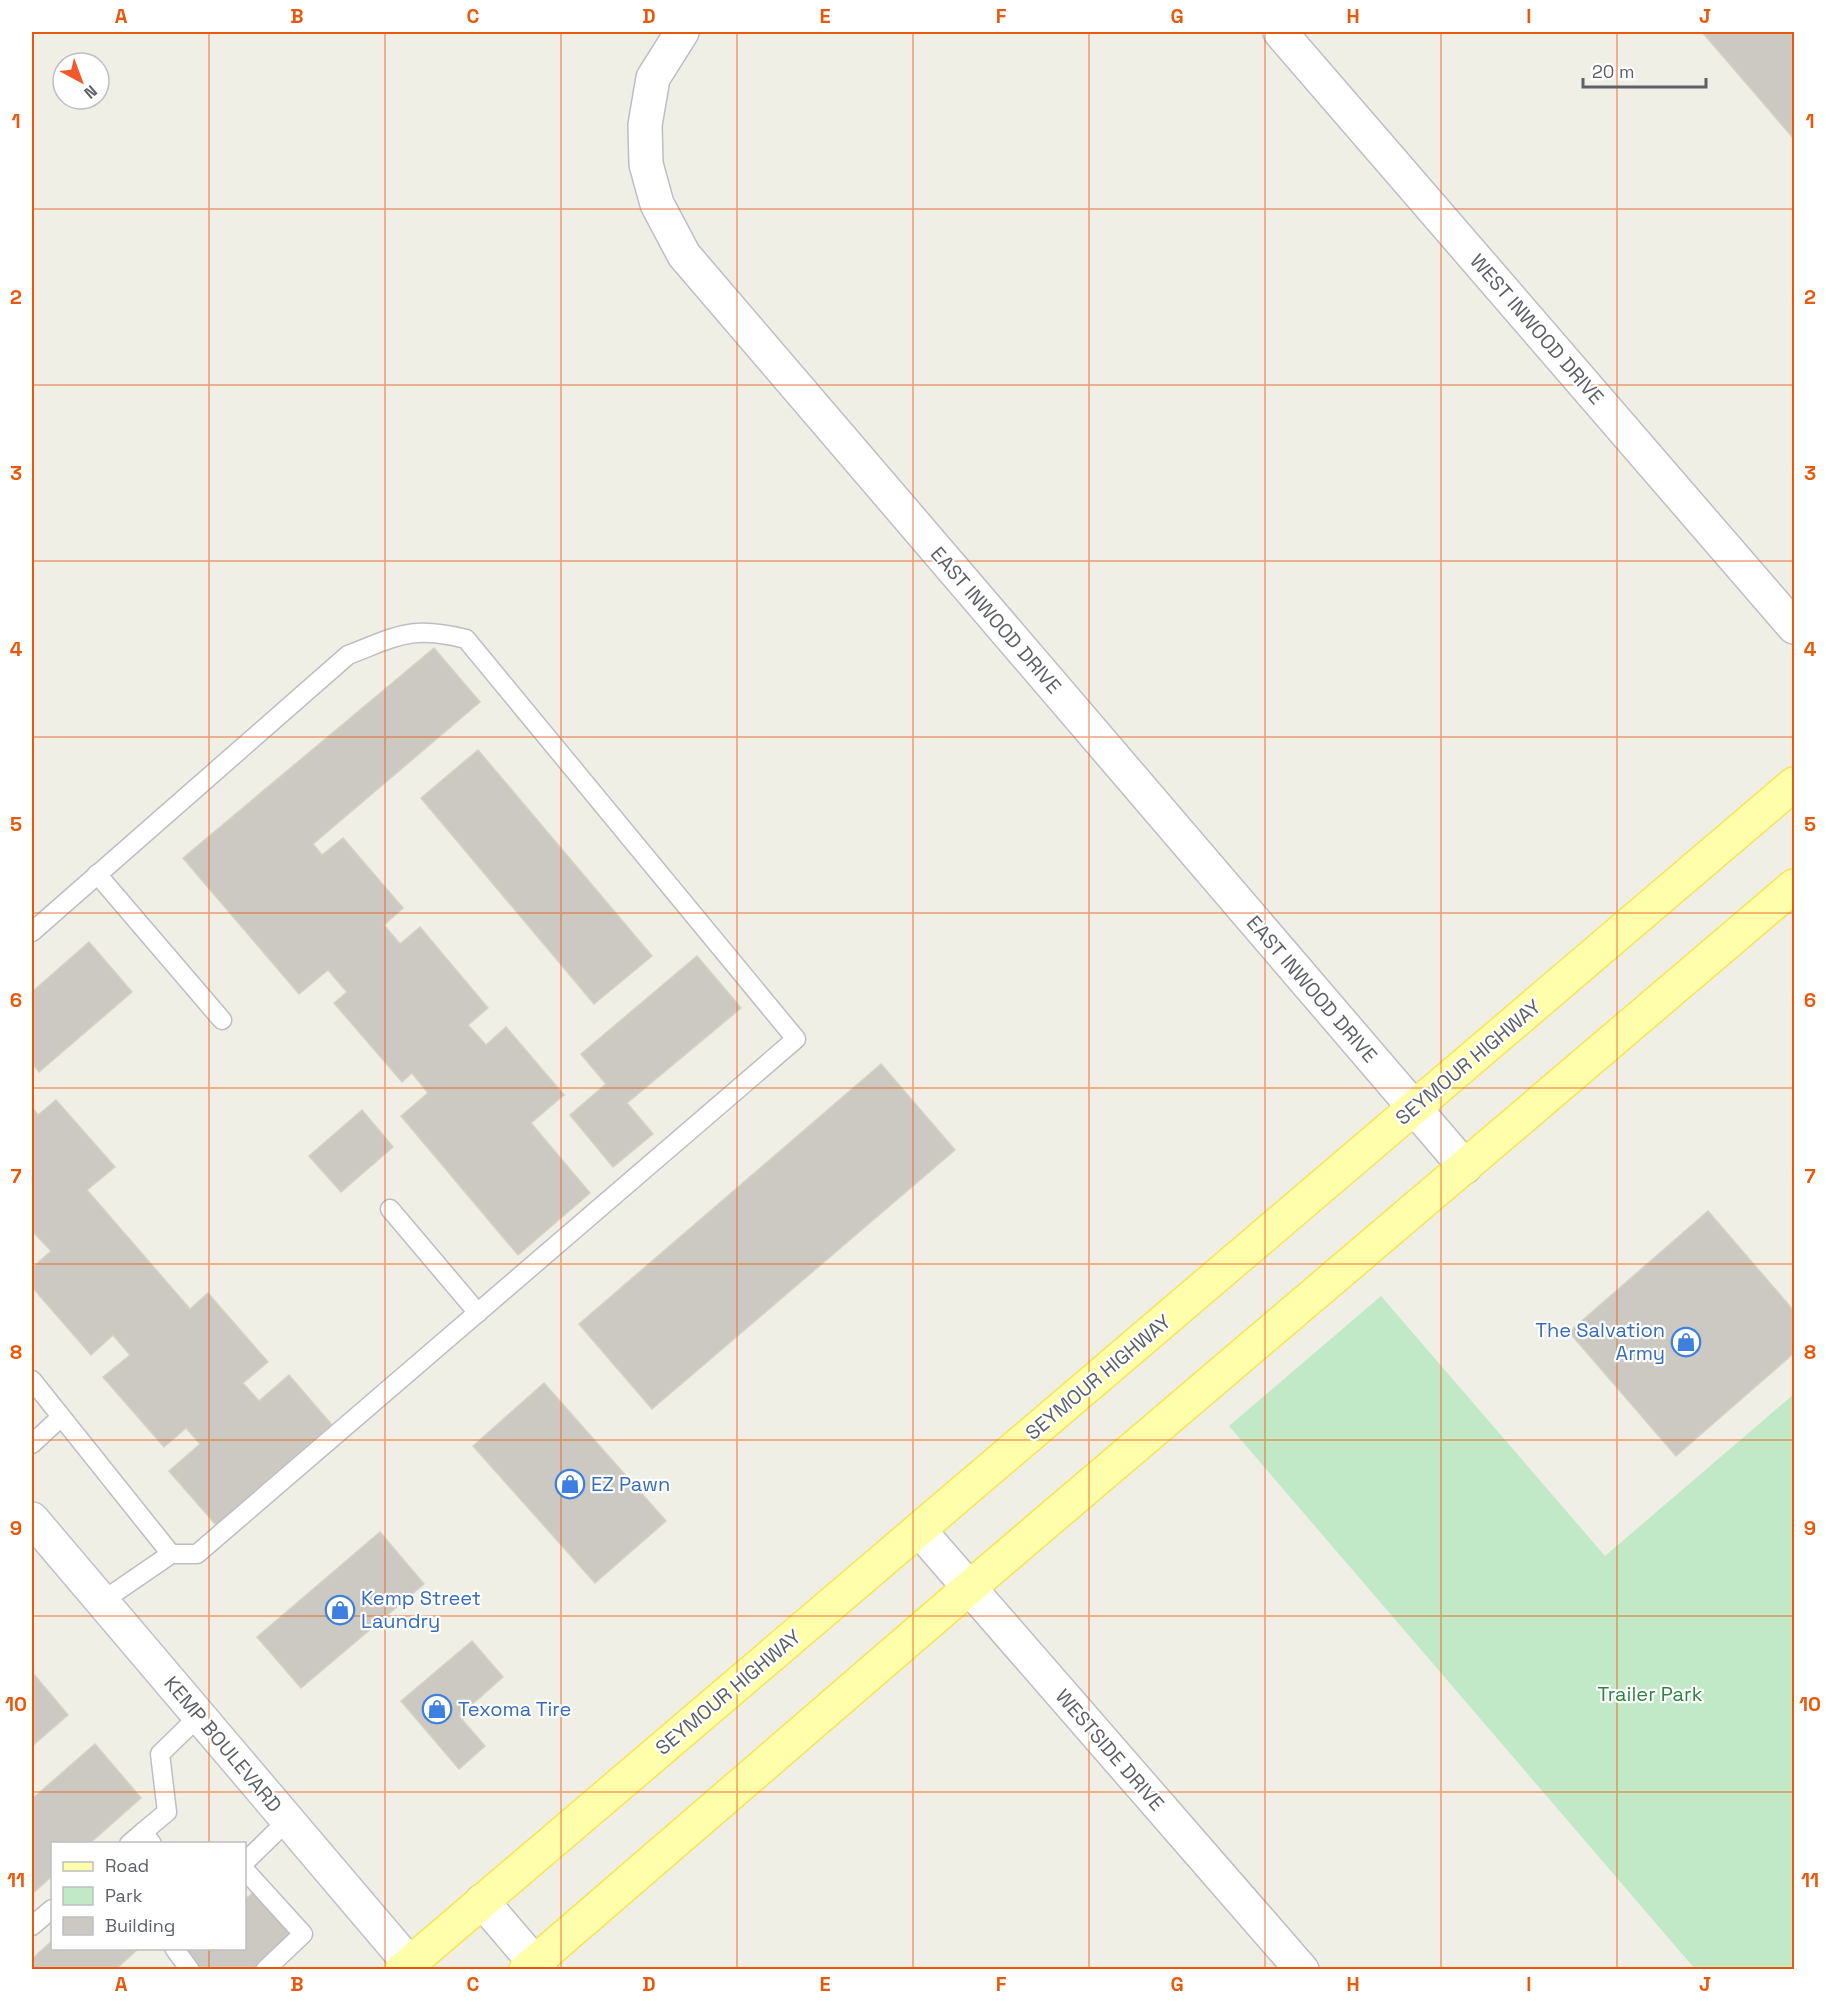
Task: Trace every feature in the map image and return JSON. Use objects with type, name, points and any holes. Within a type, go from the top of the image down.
[{"type":"main road","name":"SEYMOUR HIGHWAY","points":[[409,1967],[482,1901],[1794,784]]},
{"type":"main road","points":[[534,1967],[969,1588],[1794,886]]},
{"type":"street","name":"EAST INWOOD DRIVE","points":[[682,32],[653,78],[645,125],[646,164],[657,204],[684,255],[1465,1167]]},
{"type":"street","name":"WEST INWOOD DRIVE","points":[[1280,32],[1794,627]]},
{"type":"street","name":"KEMP BOULEVARD","points":[[32,1519],[288,1820],[409,1967]]},
{"type":"street","name":"WESTSIDE DRIVE","points":[[919,1530],[1302,1970]]},
{"type":"street","points":[[482,1901],[534,1967]]},
{"type":"lane","points":[[32,932],[348,655],[409,632],[435,631],[466,639],[796,1039],[197,1554],[171,1554],[101,1602]]},
{"type":"lane","points":[[97,874],[222,1020]]},
{"type":"lane","points":[[390,1209],[478,1312]]},
{"type":"lane","points":[[32,1380],[171,1554]]},
{"type":"lane","points":[[32,1444],[61,1417]]},
{"type":"lane","points":[[141,1840],[166,1812],[160,1754],[199,1716]]},
{"type":"lane","points":[[246,1861],[288,1820]]},
{"type":"lane","points":[[246,1871],[303,1934],[261,1969]]},
{"type":"lane","points":[[32,1926],[51,1909]]},
{"type":"lane","points":[[175,1950],[190,1970]]},
{"type":"green space","name":"Trailer Park","points":[[1381,1296],[1605,1556],[1794,1394],[1794,1969],[1695,1969],[1229,1426]]},
{"type":"building","points":[[1702,32],[1794,32],[1794,139]]},
{"type":"building","points":[[434,648],[480,702],[313,844],[322,855],[343,838],[403,908],[384,925],[400,944],[420,927],[488,1008],[468,1025],[486,1045],[506,1027],[564,1095],[531,1123],[590,1193],[518,1255],[401,1116],[428,1093],[412,1073],[402,1082],[334,1003],[347,992],[328,970],[299,994],[183,858]]},
{"type":"building","points":[[478,750],[652,956],[594,1004],[421,798]]},
{"type":"building","points":[[89,942],[132,992],[39,1072],[32,1063],[32,992]]},
{"type":"building","points":[[697,956],[741,1008],[627,1103],[653,1134],[613,1167],[570,1115],[606,1084],[581,1054]]},
{"type":"building","points":[[881,1064],[955,1150],[652,1409],[579,1324]]},
{"type":"building","points":[[56,1100],[115,1167],[87,1190],[190,1309],[208,1293],[268,1362],[243,1383],[259,1401],[289,1375],[332,1425],[216,1525],[169,1471],[200,1444],[186,1428],[164,1447],[103,1377],[130,1355],[113,1335],[91,1355],[32,1287],[32,1268],[51,1251],[32,1231],[32,1107],[38,1115]]},
{"type":"building","points":[[362,1110],[393,1147],[341,1192],[309,1156]]},
{"type":"building","name":"The Salvation Army","points":[[1708,1211],[1794,1311],[1794,1353],[1676,1456],[1569,1332]]},
{"type":"building","name":"EZ Pawn","points":[[544,1383],[666,1521],[595,1583],[473,1446]]},
{"type":"building","name":"Kemp Street Laundry","points":[[380,1532],[424,1584],[301,1688],[257,1637]]},
{"type":"building","name":"Texoma Tire","points":[[472,1641],[503,1677],[459,1716],[485,1746],[459,1769],[401,1701]]},
{"type":"building","points":[[32,1672],[68,1715],[32,1746]]},
{"type":"building","points":[[95,1744],[141,1798],[91,1842],[51,1842],[51,1877],[32,1894],[32,1799]]},
{"type":"building","points":[[254,1892],[293,1937],[255,1970],[202,1970],[187,1950],[246,1950],[246,1898]]},
{"type":"building","points":[[51,1942],[51,1950],[137,1950],[115,1970],[32,1970],[32,1959]]},
{"type":"place","name":"The Salvation Army","points":[[1686,1342]]},
{"type":"place","name":"EZ Pawn","points":[[570,1484]]},
{"type":"place","name":"Kemp Street Laundry","points":[[340,1610]]},
{"type":"place","name":"Texoma Tire","points":[[437,1709]]}]
